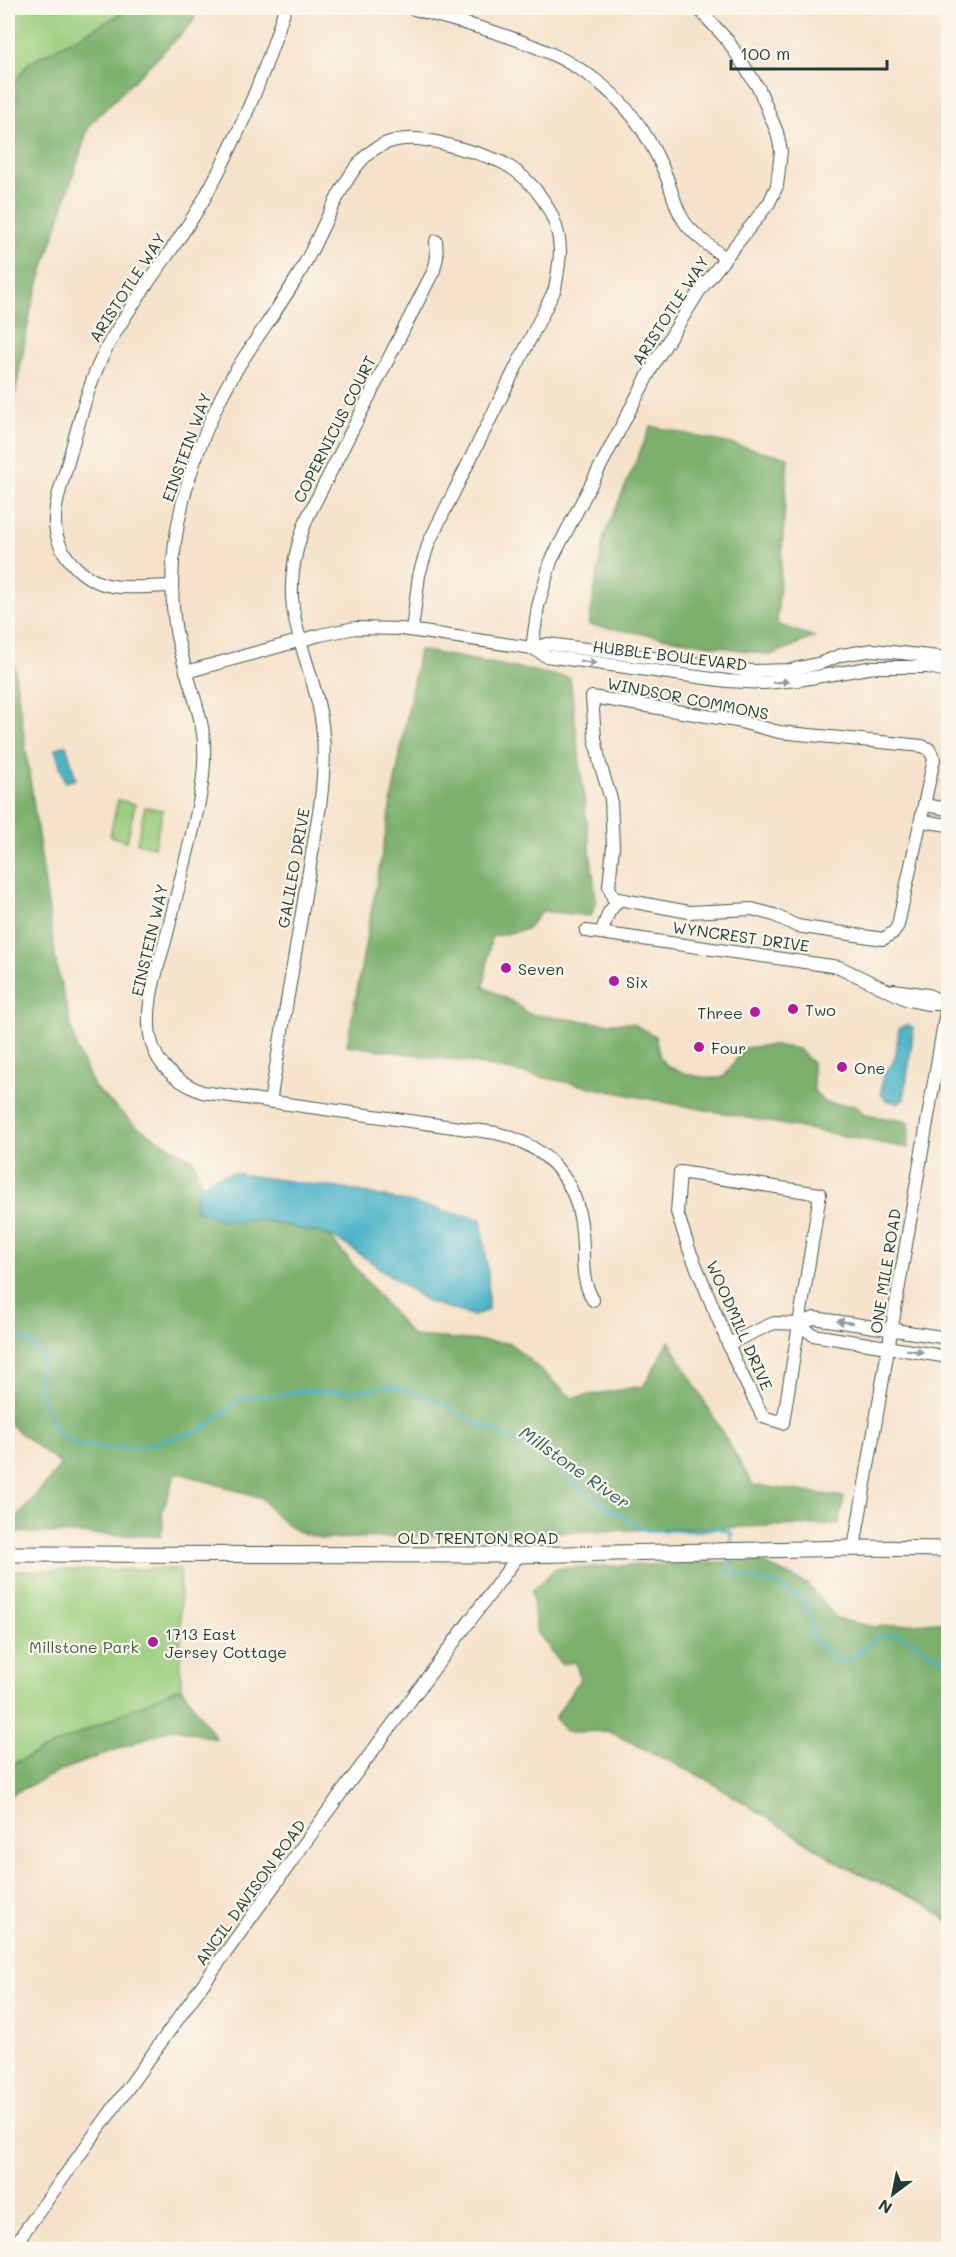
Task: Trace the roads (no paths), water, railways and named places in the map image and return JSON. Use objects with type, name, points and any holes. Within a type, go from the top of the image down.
[{"type":"main road","name":"OLD TRENTON ROAD","points":[[8,1554],[519,1555],[854,1548],[948,1549]]},
{"type":"street","name":"ARISTOTLE WAY","points":[[171,586],[110,585],[91,578],[75,567],[60,544],[56,532],[54,519],[56,502],[89,391],[106,348],[197,210],[224,161],[254,95],[285,8]]},
{"type":"street","points":[[411,8],[541,48],[591,75],[623,105],[648,140],[666,176],[679,212],[687,225],[724,257]]},
{"type":"street","name":"ARISTOTLE WAY","points":[[532,648],[538,606],[551,561],[656,360],[700,290],[769,203],[777,186],[781,151],[777,132],[759,89],[728,40],[699,8]]},
{"type":"street","name":"EINSTEIN WAY","points":[[412,630],[423,557],[555,289],[560,248],[557,232],[547,207],[537,191],[519,174],[496,160],[422,138],[408,137],[378,146],[353,170],[296,279],[235,369],[214,411],[178,516],[173,546],[171,586],[175,628],[202,727],[204,764],[197,811],[160,963],[150,1009],[149,1027],[153,1047],[161,1063],[185,1085],[202,1092],[496,1133],[517,1139],[540,1152],[556,1164],[574,1196],[582,1230],[584,1281],[593,1300]]},
{"type":"street","name":"COPERNICUS COURT","points":[[301,640],[294,616],[292,588],[294,559],[300,535],[434,270],[437,257],[436,241]]},
{"type":"street","name":"HUBBLE BOULEVARD","points":[[186,672],[301,640],[355,628],[412,630],[532,648],[546,656],[728,681],[764,683],[787,681],[896,666],[928,667],[948,671]]},
{"type":"street","name":"GALILEO DRIVE","points":[[270,1102],[324,781],[324,741],[321,716],[301,640]]},
{"type":"street","name":"HUBBLE BOULEVARD","points":[[532,648],[548,644],[752,671],[790,670],[821,663],[841,655],[873,650],[948,658]]},
{"type":"street","name":"WINDSOR COMMONS","points":[[592,697],[738,721],[778,732],[922,746],[933,752],[934,759],[922,821],[898,925],[894,932],[883,939],[797,926],[774,915],[752,909],[689,912],[618,901],[613,898],[609,886],[613,847],[611,799],[598,755],[592,697]]},
{"type":"street","points":[[925,806],[948,809]]},
{"type":"street","points":[[922,821],[948,825]]},
{"type":"street","points":[[601,933],[609,912],[618,901]]},
{"type":"street","name":"WYNCREST DRIVE","points":[[586,931],[839,967],[887,989],[928,995],[948,1002]]},
{"type":"street","name":"ONE MILE ROAD","points":[[854,1548],[948,1002]]},
{"type":"street","name":"WOODMILL DRIVE","points":[[680,1173],[820,1194],[783,1423],[763,1417],[728,1344],[689,1249],[677,1212],[680,1173]]},
{"type":"street","points":[[728,1344],[774,1323],[799,1324],[814,1318],[948,1338]]},
{"type":"street","points":[[799,1324],[813,1335],[948,1357]]},
{"type":"street","name":"ANCIL DAVISON ROAD","points":[[11,2250],[336,1800],[519,1555]]},
{"type":"water","points":[[66,745],[76,779],[65,782],[55,749]]},
{"type":"water","points":[[906,1025],[913,1027],[913,1034],[904,1099],[898,1103],[886,1100],[881,1094],[883,1075],[893,1063],[896,1053],[899,1028]]},
{"type":"water","points":[[231,1173],[358,1191],[481,1219],[488,1274],[488,1310],[474,1316],[428,1302],[348,1246],[328,1235],[258,1219],[238,1222],[222,1220],[195,1210],[200,1188],[216,1177]]},
{"type":"waterway","name":"Millstone River","points":[[8,1327],[43,1355],[38,1391],[56,1431],[76,1445],[118,1449],[147,1445],[200,1431],[244,1397],[282,1395],[303,1391],[352,1392],[389,1386],[419,1394],[447,1406],[470,1420],[544,1456],[595,1499],[644,1530],[698,1531],[718,1528],[731,1532],[731,1545]]},
{"type":"waterway","name":"Millstone River","points":[[730,1554],[729,1572],[775,1584],[800,1599],[810,1621],[813,1637],[834,1661],[847,1662],[878,1637],[898,1634],[948,1662]]},
{"type":"place","name":"Seven","points":[[506,968]]},
{"type":"place","name":"Six","points":[[614,981]]},
{"type":"place","name":"Two","points":[[793,1009]]},
{"type":"place","name":"Three","points":[[755,1012]]},
{"type":"place","name":"Four","points":[[699,1047]]},
{"type":"place","name":"One","points":[[842,1067]]},
{"type":"place","name":"1713 East Jersey Cottage","points":[[153,1642]]},
{"type":"park label","name":"Millstone Park","points":[[84,1646]]}]
